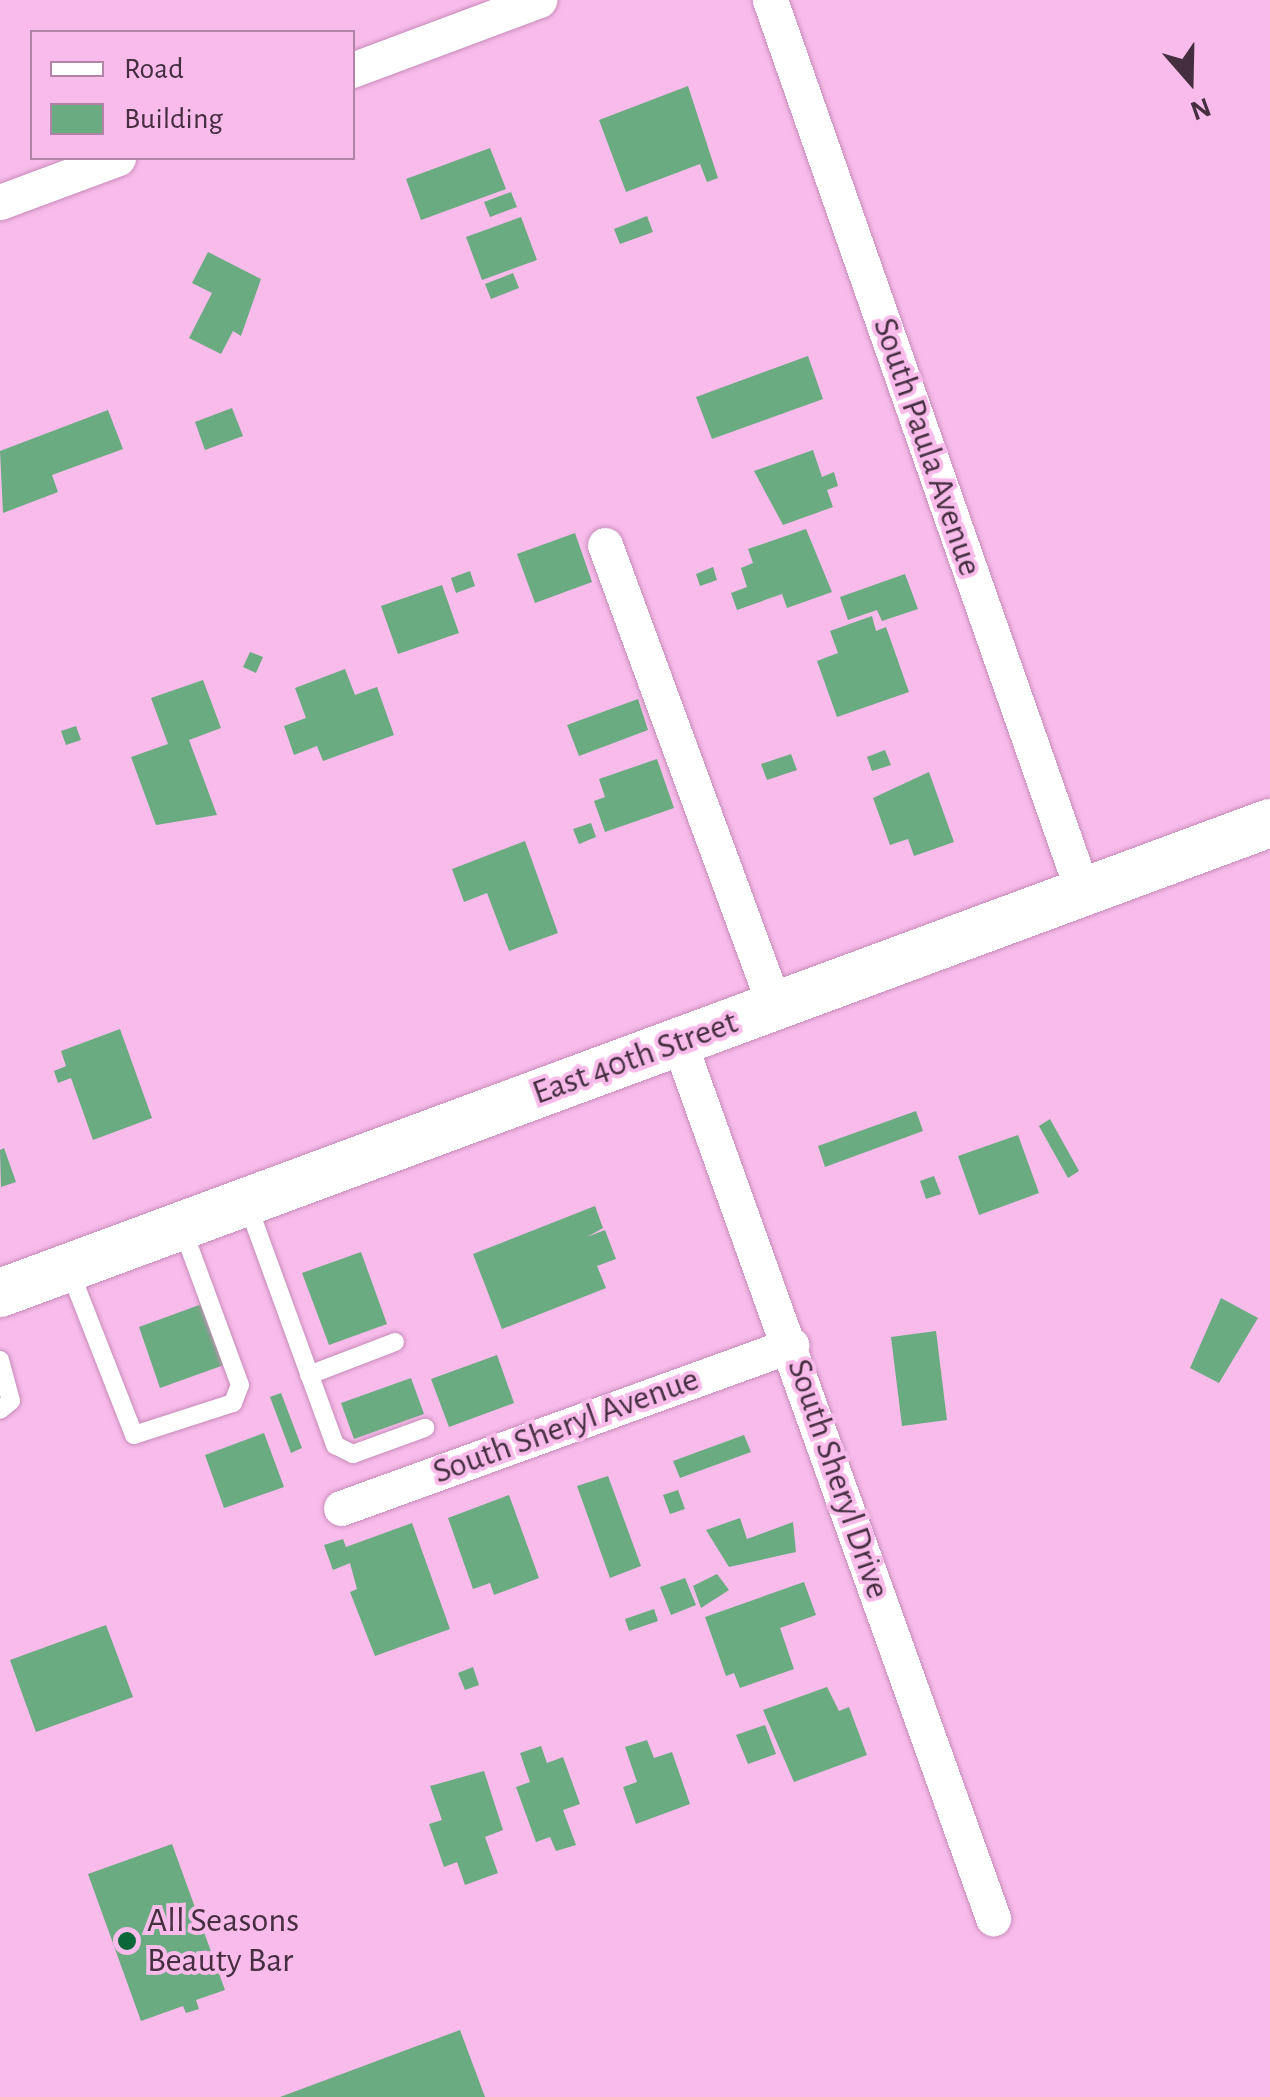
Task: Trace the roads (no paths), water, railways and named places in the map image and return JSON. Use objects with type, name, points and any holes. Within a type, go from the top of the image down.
[{"type":"main road","name":"East 40th Street","points":[[0,1293],[1270,823]]},
{"type":"street","points":[[355,69],[540,0]]},
{"type":"street","name":"South Paula Avenue","points":[[770,0],[1084,894]]},
{"type":"street","points":[[0,202],[113,160]]},
{"type":"street","points":[[605,545],[775,1007]]},
{"type":"street","name":"South Sheryl Drive","points":[[679,1042],[791,1345],[993,1918]]},
{"type":"street","name":"South Sheryl Avenue","points":[[341,1508],[791,1345]]},
{"type":"lane","points":[[246,1202],[341,1452],[425,1428]]},
{"type":"lane","points":[[69,1269],[134,1435],[233,1403],[240,1385],[182,1226]]},
{"type":"lane","points":[[309,1374],[394,1342]]},
{"type":"lane","points":[[0,1360],[11,1402],[0,1410]]},
{"type":"place","name":"All Seasons Beauty Bar","points":[[127,1941]]}]
